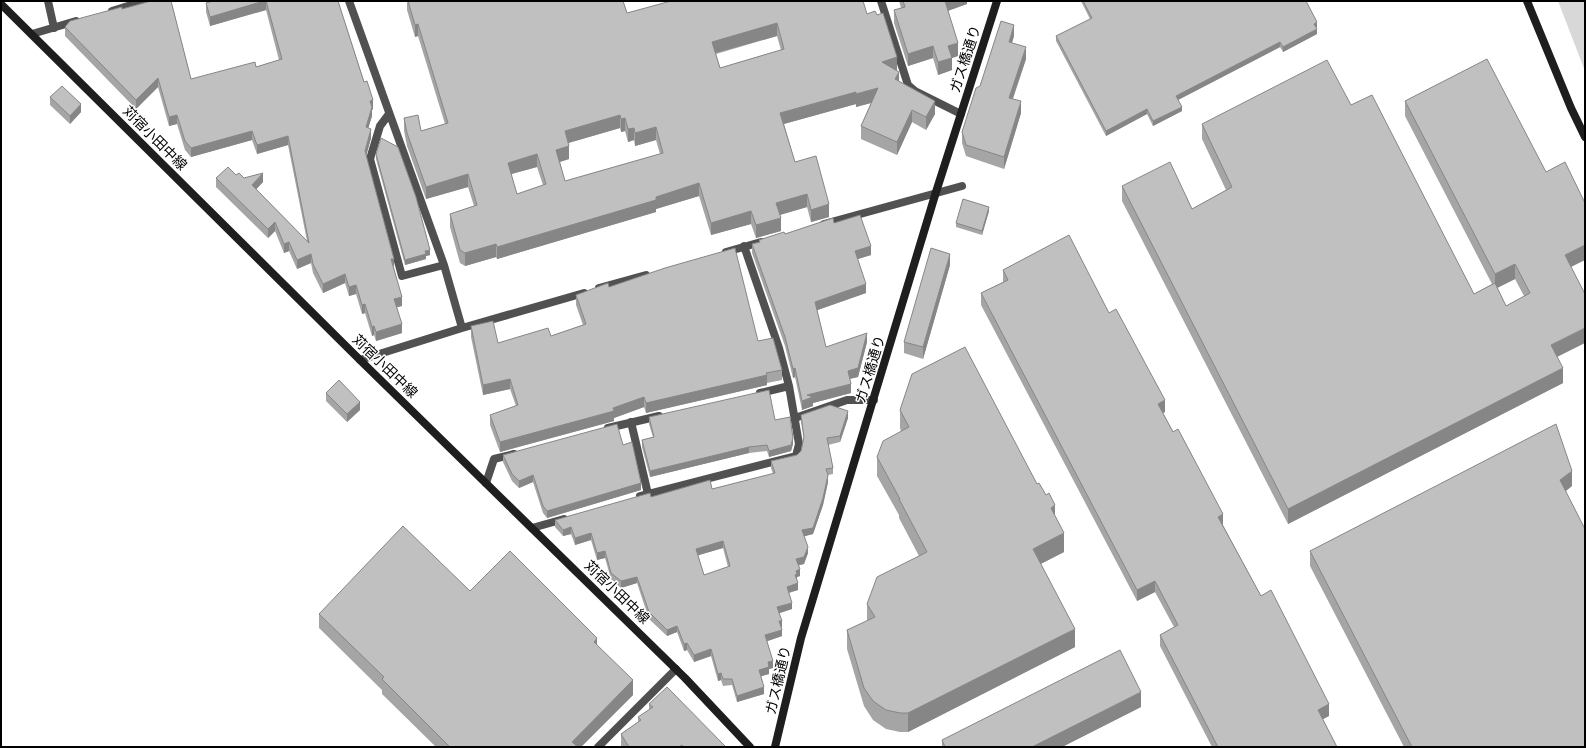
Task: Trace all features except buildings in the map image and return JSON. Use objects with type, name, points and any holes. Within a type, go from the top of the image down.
[{"type":"street","points":[[48,1],[54,28]]},
{"type":"street","points":[[104,13],[144,1]]},
{"type":"street","points":[[348,1],[444,265],[462,328]]},
{"type":"street","points":[[882,1],[908,85],[915,92],[961,114]]},
{"type":"street","name":"ガス橋通り","points":[[775,747],[801,638],[936,192],[997,1]]},
{"type":"street","points":[[1527,1],[1570,108],[1585,137]]},
{"type":"street","name":"苅宿小田中線","points":[[1,4],[360,360],[676,668],[750,747]]},
{"type":"street","points":[[32,34],[82,19]]},
{"type":"street","points":[[389,114],[380,126],[370,159],[402,276],[444,265]]},
{"type":"street","points":[[819,225],[962,186]]},
{"type":"street","points":[[721,253],[766,240]]},
{"type":"street","points":[[633,498],[796,456],[799,444],[789,386],[779,348],[744,246]]},
{"type":"street","points":[[360,360],[462,328],[653,273]]},
{"type":"street","points":[[752,395],[789,386]]},
{"type":"street","points":[[795,418],[847,400],[874,400]]},
{"type":"street","points":[[601,430],[669,414]]},
{"type":"street","points":[[631,422],[648,494]]},
{"type":"street","points":[[486,483],[494,459],[525,451]]},
{"type":"street","points":[[532,528],[575,515]]},
{"type":"street","points":[[598,747],[676,668]]},
{"type":"shaded area","points":[[1558,1],[1585,1],[1585,71]]}]
